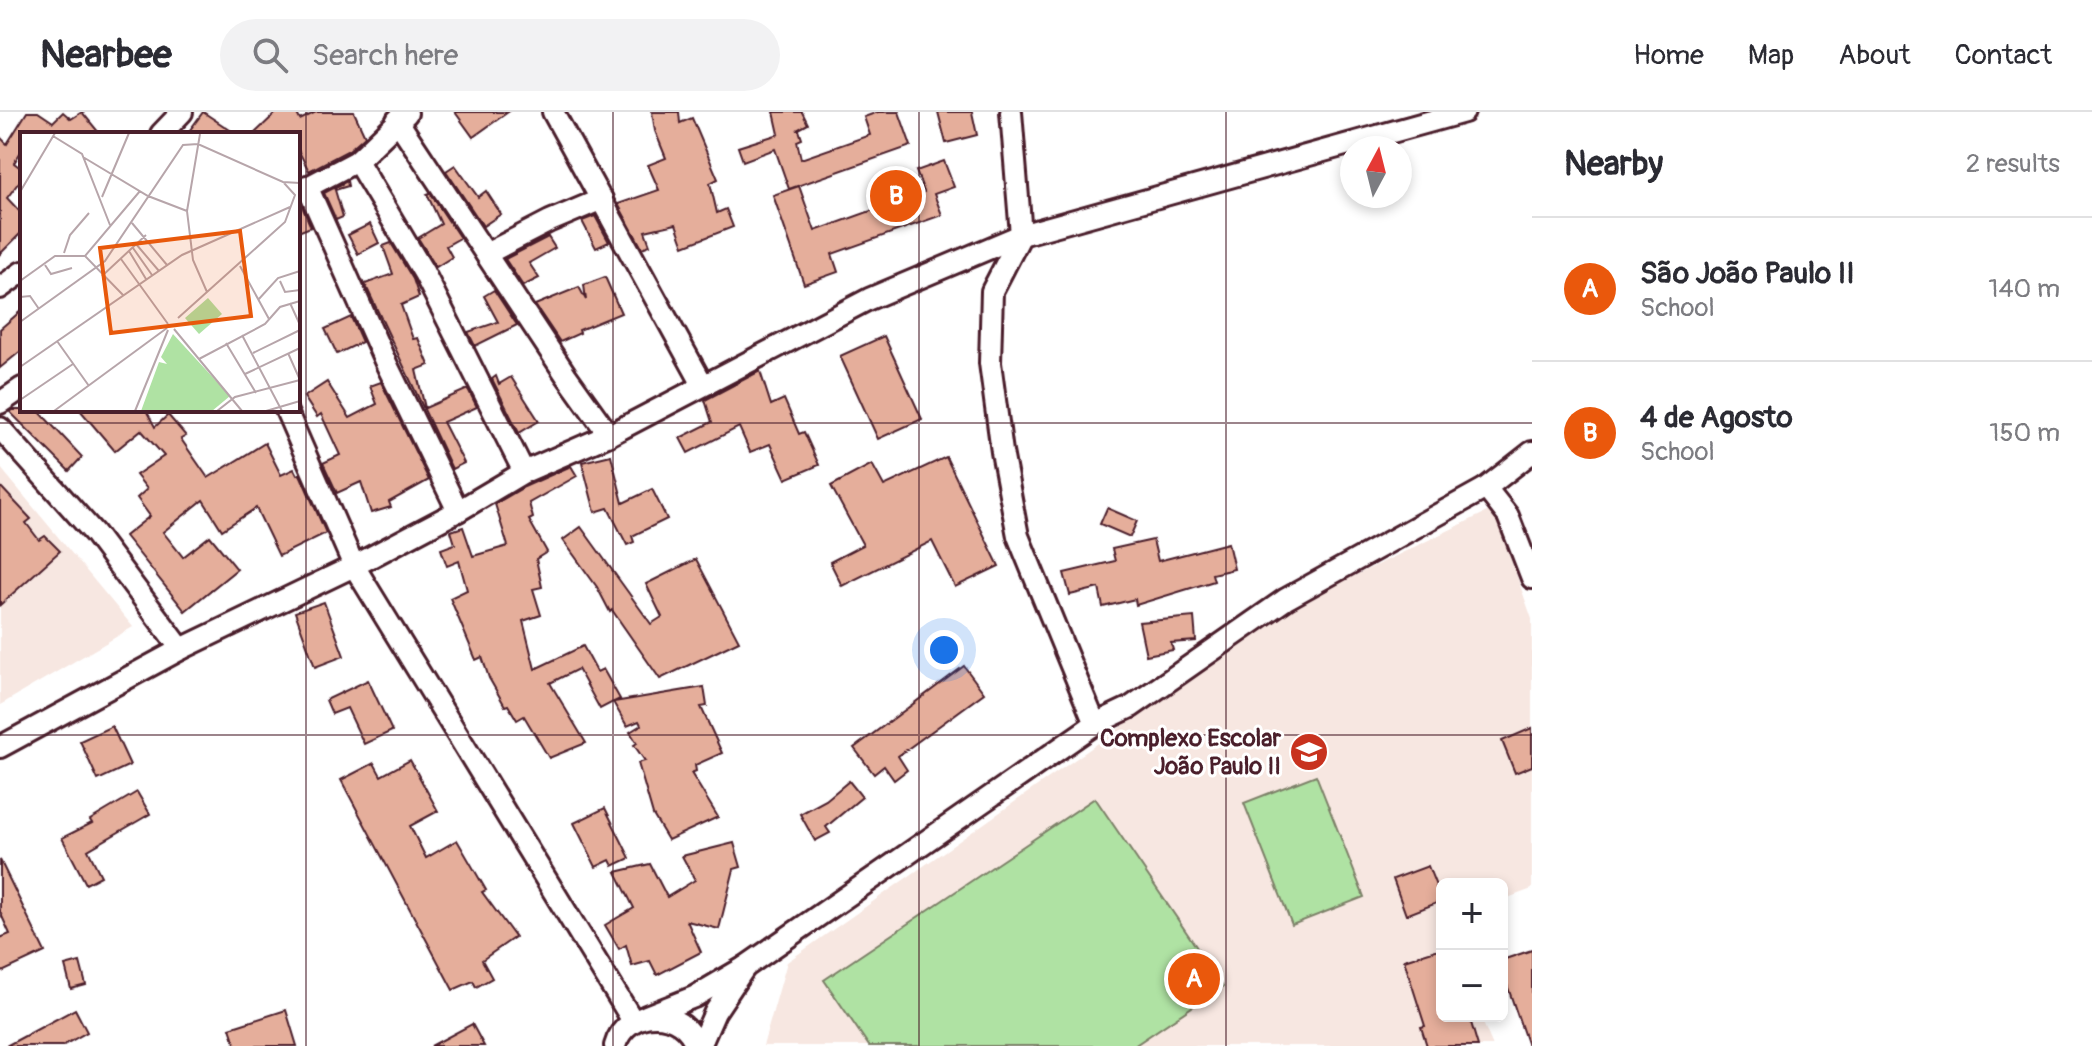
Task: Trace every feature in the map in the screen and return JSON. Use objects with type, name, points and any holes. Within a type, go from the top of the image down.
[{"type":"street","points":[[163,132],[182,112]]},
{"type":"street","points":[[553,112],[703,385]]},
{"type":"street","points":[[1011,112],[1021,235],[992,291],[990,363],[1002,452],[1018,536],[1095,724]]},
{"type":"street","points":[[0,747],[181,649],[354,566],[524,472],[609,435],[869,299],[1021,235],[1464,112]]},
{"type":"street","points":[[458,511],[303,189],[357,161],[403,116],[486,254],[609,435]]},
{"type":"street","points":[[357,161],[424,273],[524,472]]},
{"type":"street","points":[[486,254],[602,199]]},
{"type":"street","points":[[0,288],[20,273]]},
{"type":"street","points":[[0,403],[20,389]]},
{"type":"street","points":[[287,412],[354,566],[640,1019]]},
{"type":"street","points":[[0,428],[94,533],[181,649]]},
{"type":"street","points":[[615,1046],[623,1030],[640,1019],[694,997],[745,967],[1095,724],[1131,707],[1286,599],[1486,488],[1532,452]]},
{"type":"street","points":[[1486,488],[1508,516],[1532,578]]},
{"type":"street","points":[[640,1019],[660,1015],[674,1019],[686,1028],[698,1046],[715,1012],[745,967]]},
{"type":"shaded area","points":[[0,467],[133,627],[0,705]]},
{"type":"shaded area","name":"Complexo Escolar João Paulo II","points":[[1493,509],[1532,619],[1532,889],[1508,898],[1508,878],[1436,878],[1436,1022],[1483,1022],[1493,1046],[763,1046],[787,962],[1296,604]]},
{"type":"green space","points":[[1316,775],[1364,897],[1292,925],[1244,803]]},
{"type":"green space","points":[[1095,798],[1223,986],[1134,1046],[869,1046],[824,980]]},
{"type":"building","points":[[27,112],[38,112],[53,122],[63,112],[71,119],[82,112],[98,132],[20,132],[20,153],[14,163],[20,168],[20,181],[7,198],[20,212],[20,234],[0,254],[0,137],[7,144]]},
{"type":"building","points":[[203,112],[233,132],[188,132]]},
{"type":"building","points":[[277,112],[296,112],[300,120],[316,112],[354,112],[365,136],[349,150],[309,171],[300,154],[300,132],[256,132]]},
{"type":"building","points":[[455,112],[508,112],[473,137]]},
{"type":"building","points":[[652,112],[679,112],[680,123],[692,118],[718,179],[710,183],[717,213],[726,209],[733,227],[684,246],[676,224],[645,231],[650,245],[642,248],[618,204],[659,190],[648,165],[666,158],[655,131]]},
{"type":"building","points":[[774,112],[802,112],[808,124],[797,130],[802,139],[797,141],[801,159],[870,135],[864,117],[878,112],[899,112],[911,146],[789,189],[775,149],[743,161],[738,147],[779,134]]},
{"type":"building","points":[[938,112],[972,112],[977,135],[946,143]]},
{"type":"building","points":[[944,161],[954,187],[934,194],[942,215],[832,254],[838,272],[804,284],[773,195],[799,186],[815,231],[924,192],[916,171]]},
{"type":"building","points":[[455,165],[478,197],[486,191],[501,214],[483,226],[446,171]]},
{"type":"building","points":[[347,181],[348,186],[335,190],[343,217],[336,220],[324,193]]},
{"type":"building","points":[[430,193],[460,238],[446,246],[452,257],[436,267],[418,238],[441,224],[427,194]]},
{"type":"building","points":[[300,204],[311,227],[300,231]]},
{"type":"building","points":[[595,216],[609,242],[596,248],[582,221]]},
{"type":"building","points":[[370,224],[379,243],[358,254],[348,235]]},
{"type":"building","points":[[548,237],[555,248],[529,263],[539,278],[523,286],[505,259]]},
{"type":"building","points":[[391,243],[413,279],[419,297],[401,305],[413,339],[418,338],[429,365],[416,370],[425,408],[468,389],[477,407],[443,422],[464,463],[452,469],[365,284],[393,274],[383,246]]},
{"type":"building","points":[[605,277],[621,313],[579,330],[580,333],[560,342],[535,305],[579,287],[586,300],[584,285]]},
{"type":"building","points":[[494,290],[517,325],[475,346],[468,332],[498,322],[484,296]]},
{"type":"building","points":[[20,312],[20,352],[0,368],[0,329]]},
{"type":"building","points":[[351,317],[362,342],[337,354],[325,329]]},
{"type":"building","points":[[884,336],[922,419],[878,439],[840,356]]},
{"type":"building","points":[[760,371],[771,405],[784,399],[799,434],[804,432],[819,465],[786,479],[770,444],[750,452],[739,427],[688,453],[680,438],[712,422],[705,400]]},
{"type":"building","points":[[496,376],[499,384],[511,377],[539,421],[519,433],[492,379]]},
{"type":"building","points":[[327,382],[350,418],[377,404],[370,386],[381,382],[429,480],[389,502],[391,507],[371,513],[361,482],[337,493],[323,463],[340,455],[321,414],[317,417],[304,397]]},
{"type":"building","points":[[10,412],[40,412],[82,457],[69,471]]},
{"type":"building","points":[[82,412],[147,412],[155,427],[168,415],[186,436],[181,439],[208,478],[265,443],[281,475],[294,469],[297,475],[300,474],[326,533],[279,556],[256,508],[222,530],[203,500],[163,532],[183,557],[210,536],[237,569],[185,611],[125,536],[150,516],[137,498],[147,489],[136,475],[164,456],[141,430],[115,451]]},
{"type":"building","points":[[611,455],[623,503],[652,489],[667,519],[632,536],[634,542],[627,545],[608,508],[595,512],[582,462]]},
{"type":"building","points":[[946,457],[999,566],[955,587],[932,541],[842,586],[830,562],[863,545],[831,486],[872,464],[884,486]]},
{"type":"building","points":[[571,466],[577,476],[529,503],[533,518],[529,520],[547,552],[536,559],[542,587],[533,589],[541,615],[523,621],[535,669],[583,646],[597,672],[603,669],[620,699],[614,702],[704,687],[707,706],[701,707],[722,753],[695,765],[696,771],[691,773],[718,817],[668,840],[653,815],[638,763],[645,761],[634,745],[637,743],[630,732],[641,725],[639,721],[627,726],[613,702],[600,709],[578,669],[550,683],[586,743],[549,758],[524,716],[517,720],[508,705],[505,706],[489,678],[482,657],[476,660],[450,598],[467,590],[459,561],[447,566],[441,549],[455,544],[451,531],[463,527],[473,556],[508,546],[495,504]]},
{"type":"building","points":[[0,486],[31,519],[26,523],[39,540],[45,536],[60,551],[0,605]]},
{"type":"building","points":[[1107,508],[1137,521],[1130,537],[1100,524]]},
{"type":"building","points":[[581,527],[651,624],[662,617],[646,584],[696,559],[739,641],[660,679],[612,610],[610,612],[597,587],[563,540]]},
{"type":"building","points":[[1153,540],[1158,561],[1228,543],[1234,569],[1212,574],[1214,581],[1136,605],[1135,599],[1103,607],[1099,588],[1070,595],[1064,573],[1115,561],[1112,549]]},
{"type":"building","points":[[324,602],[344,656],[315,667],[295,612]]},
{"type":"building","points":[[1194,617],[1196,641],[1171,643],[1173,650],[1146,655],[1139,622]]},
{"type":"building","points":[[964,666],[984,693],[898,756],[907,770],[894,780],[884,766],[874,774],[854,748]]},
{"type":"building","points":[[368,680],[392,731],[364,744],[347,708],[332,714],[326,700]]},
{"type":"building","points":[[112,726],[130,765],[98,780],[80,741]]},
{"type":"building","points":[[1532,728],[1532,766],[1515,773],[1502,741]]},
{"type":"building","points":[[410,760],[438,811],[410,826],[426,858],[457,840],[486,890],[482,892],[515,937],[482,960],[492,978],[476,987],[473,981],[453,990],[341,780],[374,763],[381,776]]},
{"type":"building","points":[[849,781],[862,797],[826,827],[830,833],[815,841],[800,814],[826,800]]},
{"type":"building","points":[[137,792],[150,814],[88,850],[101,876],[86,884],[62,838],[92,823],[90,820]]},
{"type":"building","points":[[605,808],[630,858],[613,866],[610,860],[596,867],[574,823]]},
{"type":"building","points":[[734,843],[741,867],[734,869],[719,929],[687,921],[701,952],[657,975],[650,961],[632,966],[626,945],[619,949],[605,925],[634,908],[616,872],[650,864],[667,897],[695,880],[682,856]]},
{"type":"building","points":[[0,860],[45,952],[0,973],[0,938],[10,934],[0,912]]},
{"type":"building","points":[[1428,866],[1436,886],[1436,903],[1406,915],[1393,879]]},
{"type":"building","points":[[1436,950],[1436,1022],[1471,1022],[1478,1046],[1427,1046],[1421,1027],[1425,1026],[1404,960]]},
{"type":"building","points":[[1532,950],[1532,1046],[1528,1046],[1508,988],[1508,958]]},
{"type":"building","points":[[80,962],[86,985],[71,989],[65,966]]},
{"type":"building","points":[[75,1009],[87,1032],[62,1046],[6,1046]]},
{"type":"building","points":[[286,1010],[297,1046],[236,1046],[230,1028]]},
{"type":"building","points":[[472,1024],[484,1046],[431,1046]]},
{"type":"place","name":"4 de Agosto","points":[[896,196]]},
{"type":"place","name":"Complexo Escolar João Paulo II","points":[[1309,752]]},
{"type":"place","name":"São João Paulo II","points":[[1194,979]]}]
